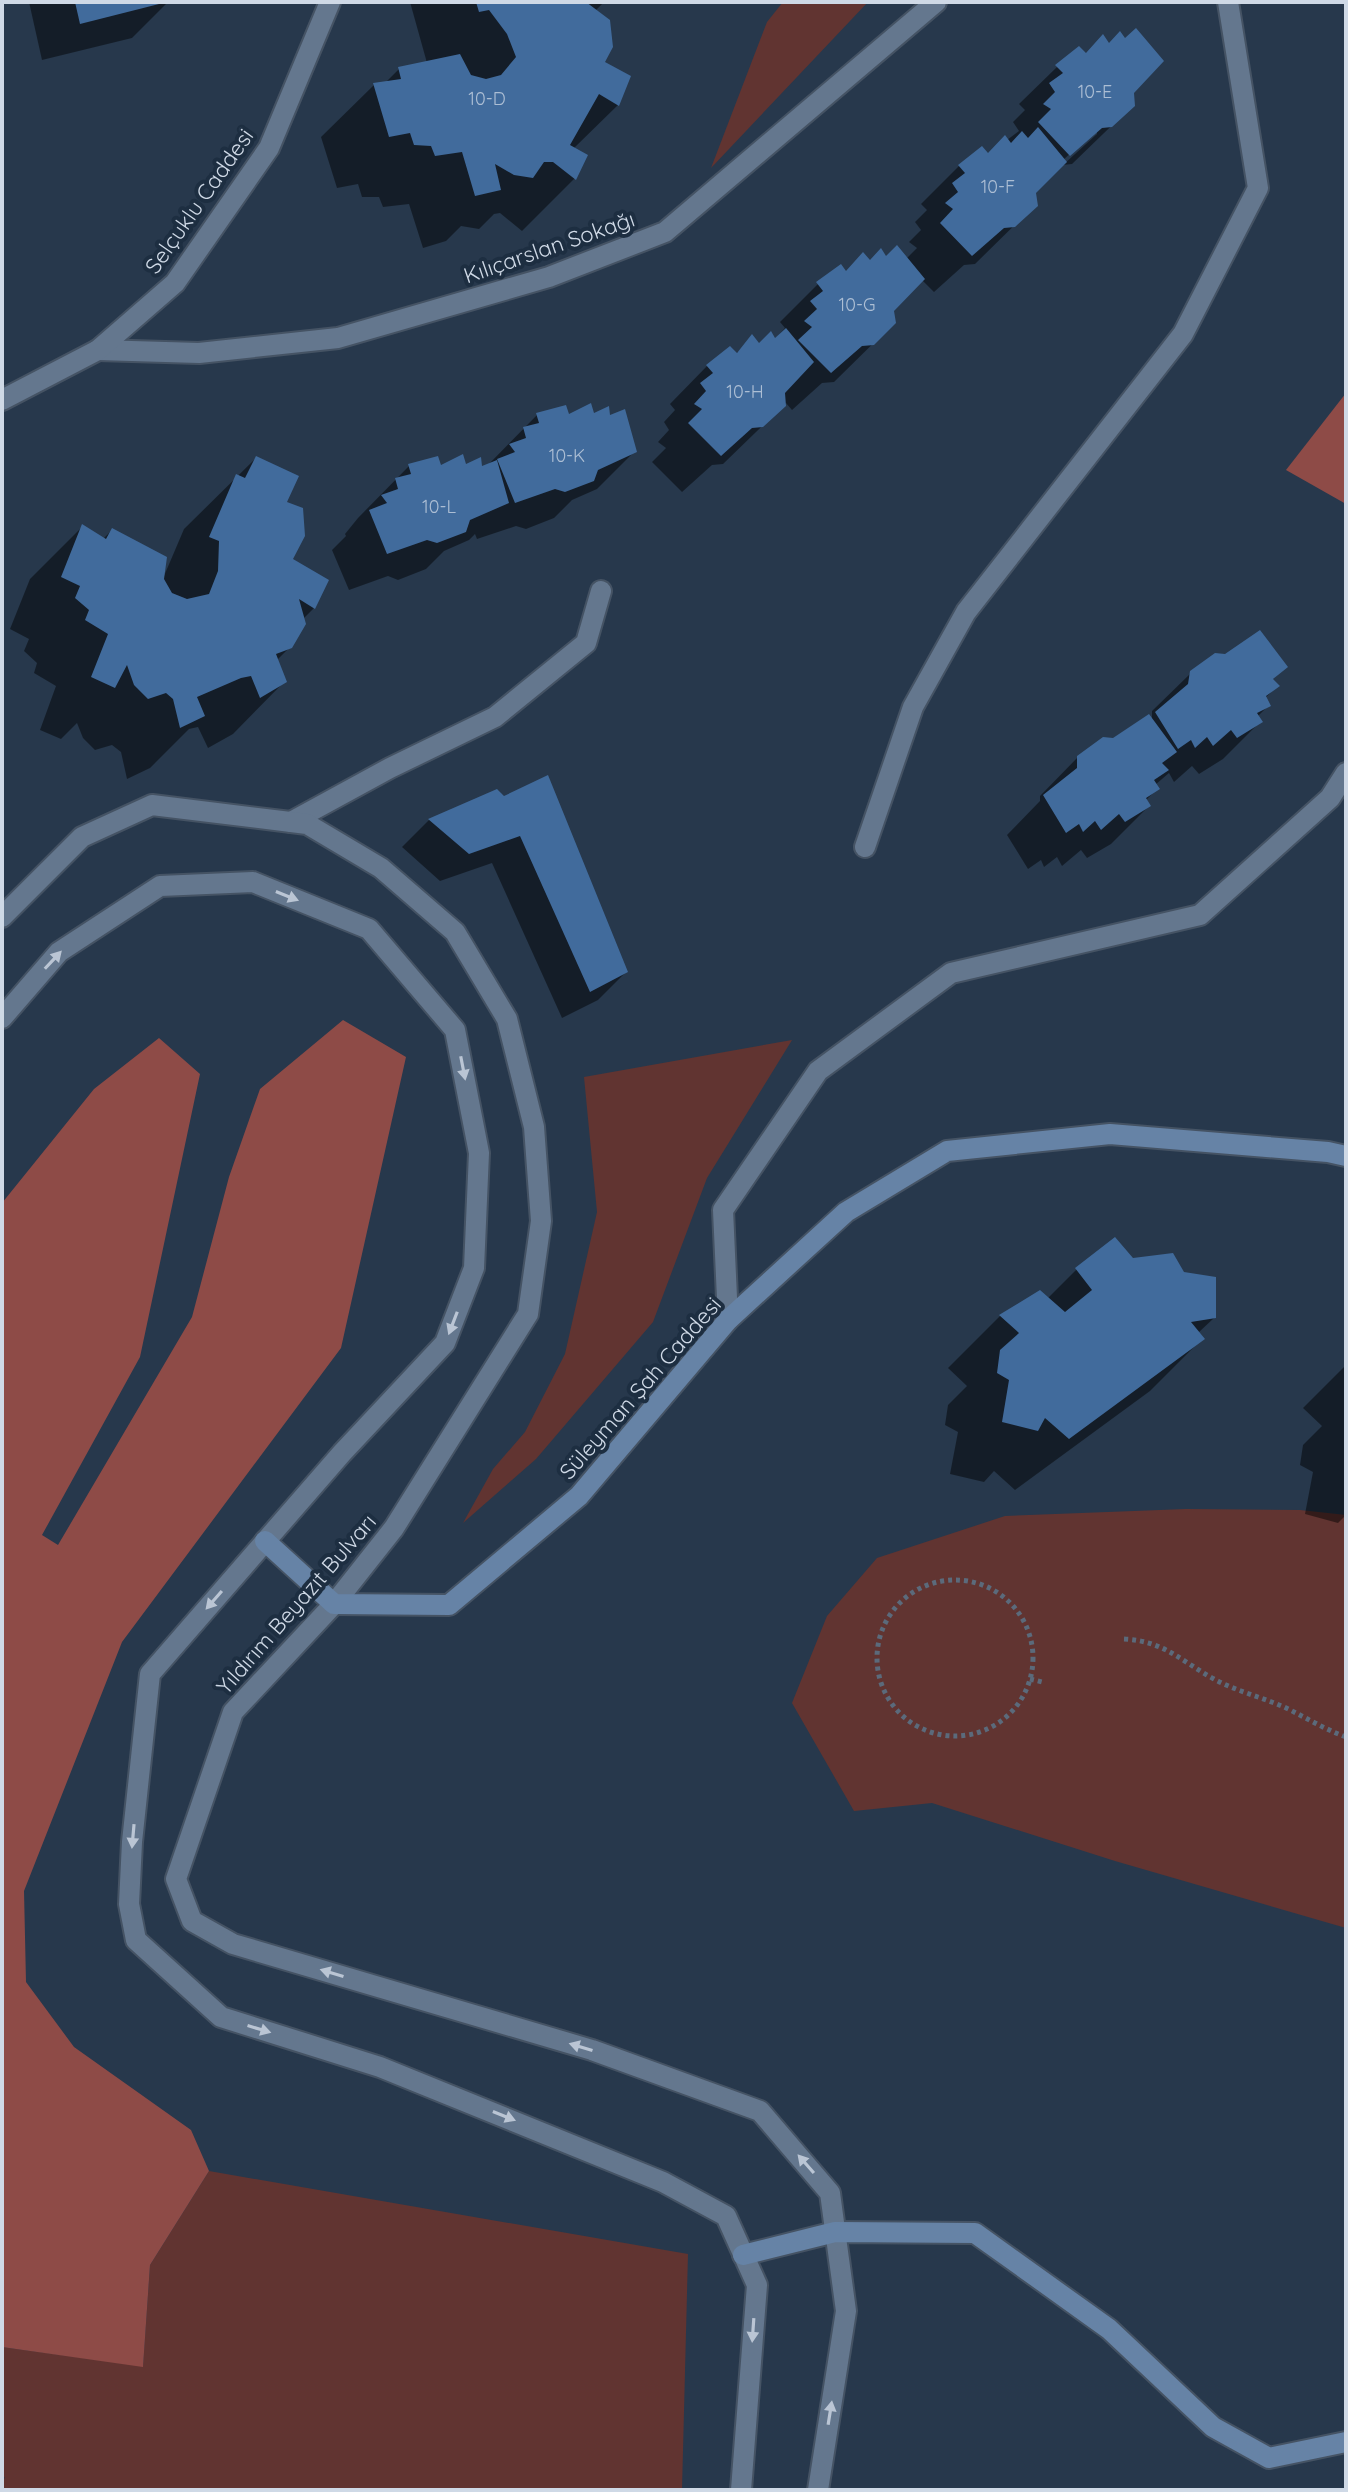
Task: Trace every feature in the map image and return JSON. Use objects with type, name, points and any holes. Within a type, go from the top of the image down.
[{"type":"street","name":"Selçuklu Caddesi","points":[[2,400],[98,350],[175,283],[269,148],[330,2]]},
{"type":"street","name":"Kılıçarslan Sokağı","points":[[98,350],[199,353],[338,338],[549,277],[665,232],[936,2]]},
{"type":"street","points":[[865,847],[913,707],[966,612],[1183,334],[1258,188],[1228,2]]},
{"type":"street","points":[[291,822],[390,768],[495,717],[586,643],[601,591]]},
{"type":"street","points":[[728,1320],[723,1210],[818,1071],[951,973],[1200,915],[1330,798],[1346,773]]},
{"type":"street","name":"Yıldırım Beyazıt Bulvarı","points":[[2,917],[82,837],[152,805],[307,824],[381,868],[455,932],[507,1019],[534,1127],[541,1221],[528,1314],[394,1528],[334,1604],[233,1712],[176,1879],[192,1921],[233,1944],[592,2050],[760,2111],[830,2193],[846,2311],[818,2490]]},
{"type":"street","points":[[2,1018],[59,952],[160,886],[253,882],[369,929],[455,1030],[479,1153],[474,1268],[445,1343],[342,1453],[150,1674],[130,1873],[129,1904],[136,1940],[221,2017],[380,2067],[663,2182],[726,2216],[757,2285],[741,2490]]},
{"type":"street","name":"Süleyman Şah Caddesi","points":[[334,1604],[449,1605],[579,1496],[728,1320],[846,1212],[947,1151],[1110,1134],[1346,1156]]},
{"type":"street","points":[[265,1541],[334,1604]]},
{"type":"street","points":[[743,2255],[835,2232],[975,2233],[1109,2329],[1213,2427],[1269,2458],[1346,2442]]},
{"type":"path","points":[[940,1581],[967,1581],[993,1589],[1013,1605],[1026,1626],[1033,1649],[1030,1679],[1023,1698],[1007,1717],[986,1731],[962,1737],[938,1735],[914,1726],[894,1708],[880,1684],[876,1657],[881,1631],[894,1607],[915,1590],[940,1581]]},
{"type":"path","points":[[1124,1639],[1145,1640],[1171,1651],[1215,1680],[1286,1708],[1328,1731],[1346,1737]]},
{"type":"path","points":[[1030,1679],[1042,1682]]},
{"type":"shaded area","points":[[783,2],[868,2],[711,168],[767,22]]},
{"type":"shaded area","points":[[1346,393],[1346,504],[1286,470]]},
{"type":"shaded area","points":[[343,1020],[406,1057],[341,1348],[122,1642],[24,1891],[26,1982],[74,2047],[191,2130],[209,2171],[150,2265],[143,2367],[2,2347],[2,1203],[94,1089],[159,1038],[200,1074],[140,1357],[42,1535],[58,1545],[192,1317],[229,1177],[260,1089]]},
{"type":"shaded area","points":[[792,1040],[707,1178],[653,1322],[536,1459],[463,1523],[493,1469],[525,1432],[565,1354],[597,1212],[584,1077]]},
{"type":"shaded area","points":[[1186,1509],[1300,1510],[1346,1515],[1346,1928],[1115,1861],[932,1803],[854,1811],[792,1703],[827,1616],[877,1558],[1005,1516]]},
{"type":"shaded area","points":[[209,2171],[688,2254],[682,2490],[2,2490],[2,2480],[5,2478],[2,2474],[2,2347],[143,2366],[150,2265]]},
{"type":"building","points":[[75,2],[163,2],[163,3],[80,24]]},
{"type":"building","points":[[476,2],[586,2],[610,20],[613,47],[605,62],[631,76],[619,106],[599,94],[570,145],[588,155],[576,180],[553,162],[544,162],[533,178],[514,175],[495,164],[501,190],[475,196],[462,152],[435,156],[431,146],[414,145],[410,133],[389,137],[373,83],[401,79],[398,67],[460,54],[471,75],[486,79],[501,75],[516,57],[507,34],[489,10],[479,12]]},
{"type":"building","points":[[1136,28],[1164,61],[1134,93],[1135,106],[1112,127],[1102,128],[1070,156],[1038,122],[1051,109],[1043,104],[1055,92],[1049,83],[1063,73],[1055,65],[1079,46],[1086,53],[1103,34],[1109,43],[1120,31],[1125,38]]},
{"type":"building","points":[[1038,127],[1067,162],[1036,193],[1038,206],[1015,227],[1004,228],[972,256],[940,223],[953,209],[945,203],[958,192],[952,183],[965,173],[958,165],[982,146],[988,153],[1005,135],[1011,143],[1022,131],[1028,138]]},
{"type":"building","points":[[897,245],[925,279],[894,311],[896,323],[874,345],[862,346],[831,373],[798,340],[812,327],[804,321],[817,309],[810,301],[823,291],[816,282],[841,264],[846,271],[863,252],[870,260],[881,248],[886,256]]},
{"type":"building","points":[[786,328],[814,362],[785,393],[786,406],[763,427],[752,428],[721,456],[688,423],[702,409],[694,404],[706,391],[700,383],[713,373],[706,365],[730,346],[737,353],[752,334],[759,343],[771,331],[775,338]]},
{"type":"building","points":[[591,403],[594,413],[609,406],[610,415],[625,409],[637,452],[598,470],[594,481],[565,492],[555,489],[515,503],[497,459],[515,452],[509,444],[526,438],[523,427],[539,423],[536,413],[566,405],[569,414]]},
{"type":"building","points":[[463,454],[466,464],[481,457],[482,466],[497,460],[509,503],[470,520],[466,532],[437,543],[427,540],[387,554],[369,510],[387,503],[381,495],[398,489],[395,478],[411,474],[408,464],[438,456],[441,465]]},
{"type":"building","points":[[256,456],[299,476],[287,502],[303,508],[305,536],[293,559],[329,580],[315,609],[299,599],[306,624],[292,648],[276,654],[287,682],[260,698],[251,676],[241,678],[197,697],[205,716],[180,728],[173,699],[166,693],[148,699],[134,685],[127,665],[115,688],[91,677],[108,634],[85,620],[89,610],[75,598],[80,586],[61,577],[82,524],[106,539],[112,528],[167,557],[164,579],[172,593],[187,599],[209,594],[218,571],[219,541],[209,537],[236,474],[245,478]]},
{"type":"building","points":[[1260,630],[1288,667],[1273,679],[1280,686],[1266,696],[1271,706],[1257,713],[1263,722],[1237,738],[1231,730],[1213,746],[1207,737],[1195,748],[1191,740],[1178,749],[1155,712],[1188,684],[1190,671],[1215,653],[1225,654]]},
{"type":"building","points":[[1149,714],[1177,752],[1162,763],[1169,770],[1154,780],[1160,789],[1146,798],[1151,806],[1125,822],[1119,814],[1101,830],[1095,821],[1083,832],[1079,824],[1066,833],[1043,795],[1077,768],[1077,756],[1103,737],[1113,738]]},
{"type":"building","points":[[548,775],[628,972],[590,992],[520,836],[469,854],[428,819],[497,789],[504,796]]},
{"type":"building","points":[[1115,1237],[1133,1258],[1173,1253],[1184,1272],[1216,1277],[1216,1318],[1191,1322],[1205,1339],[1069,1439],[1045,1418],[1038,1431],[1002,1422],[1009,1380],[997,1373],[1000,1350],[1019,1333],[999,1315],[1040,1290],[1065,1312],[1092,1290],[1075,1268]]}]
